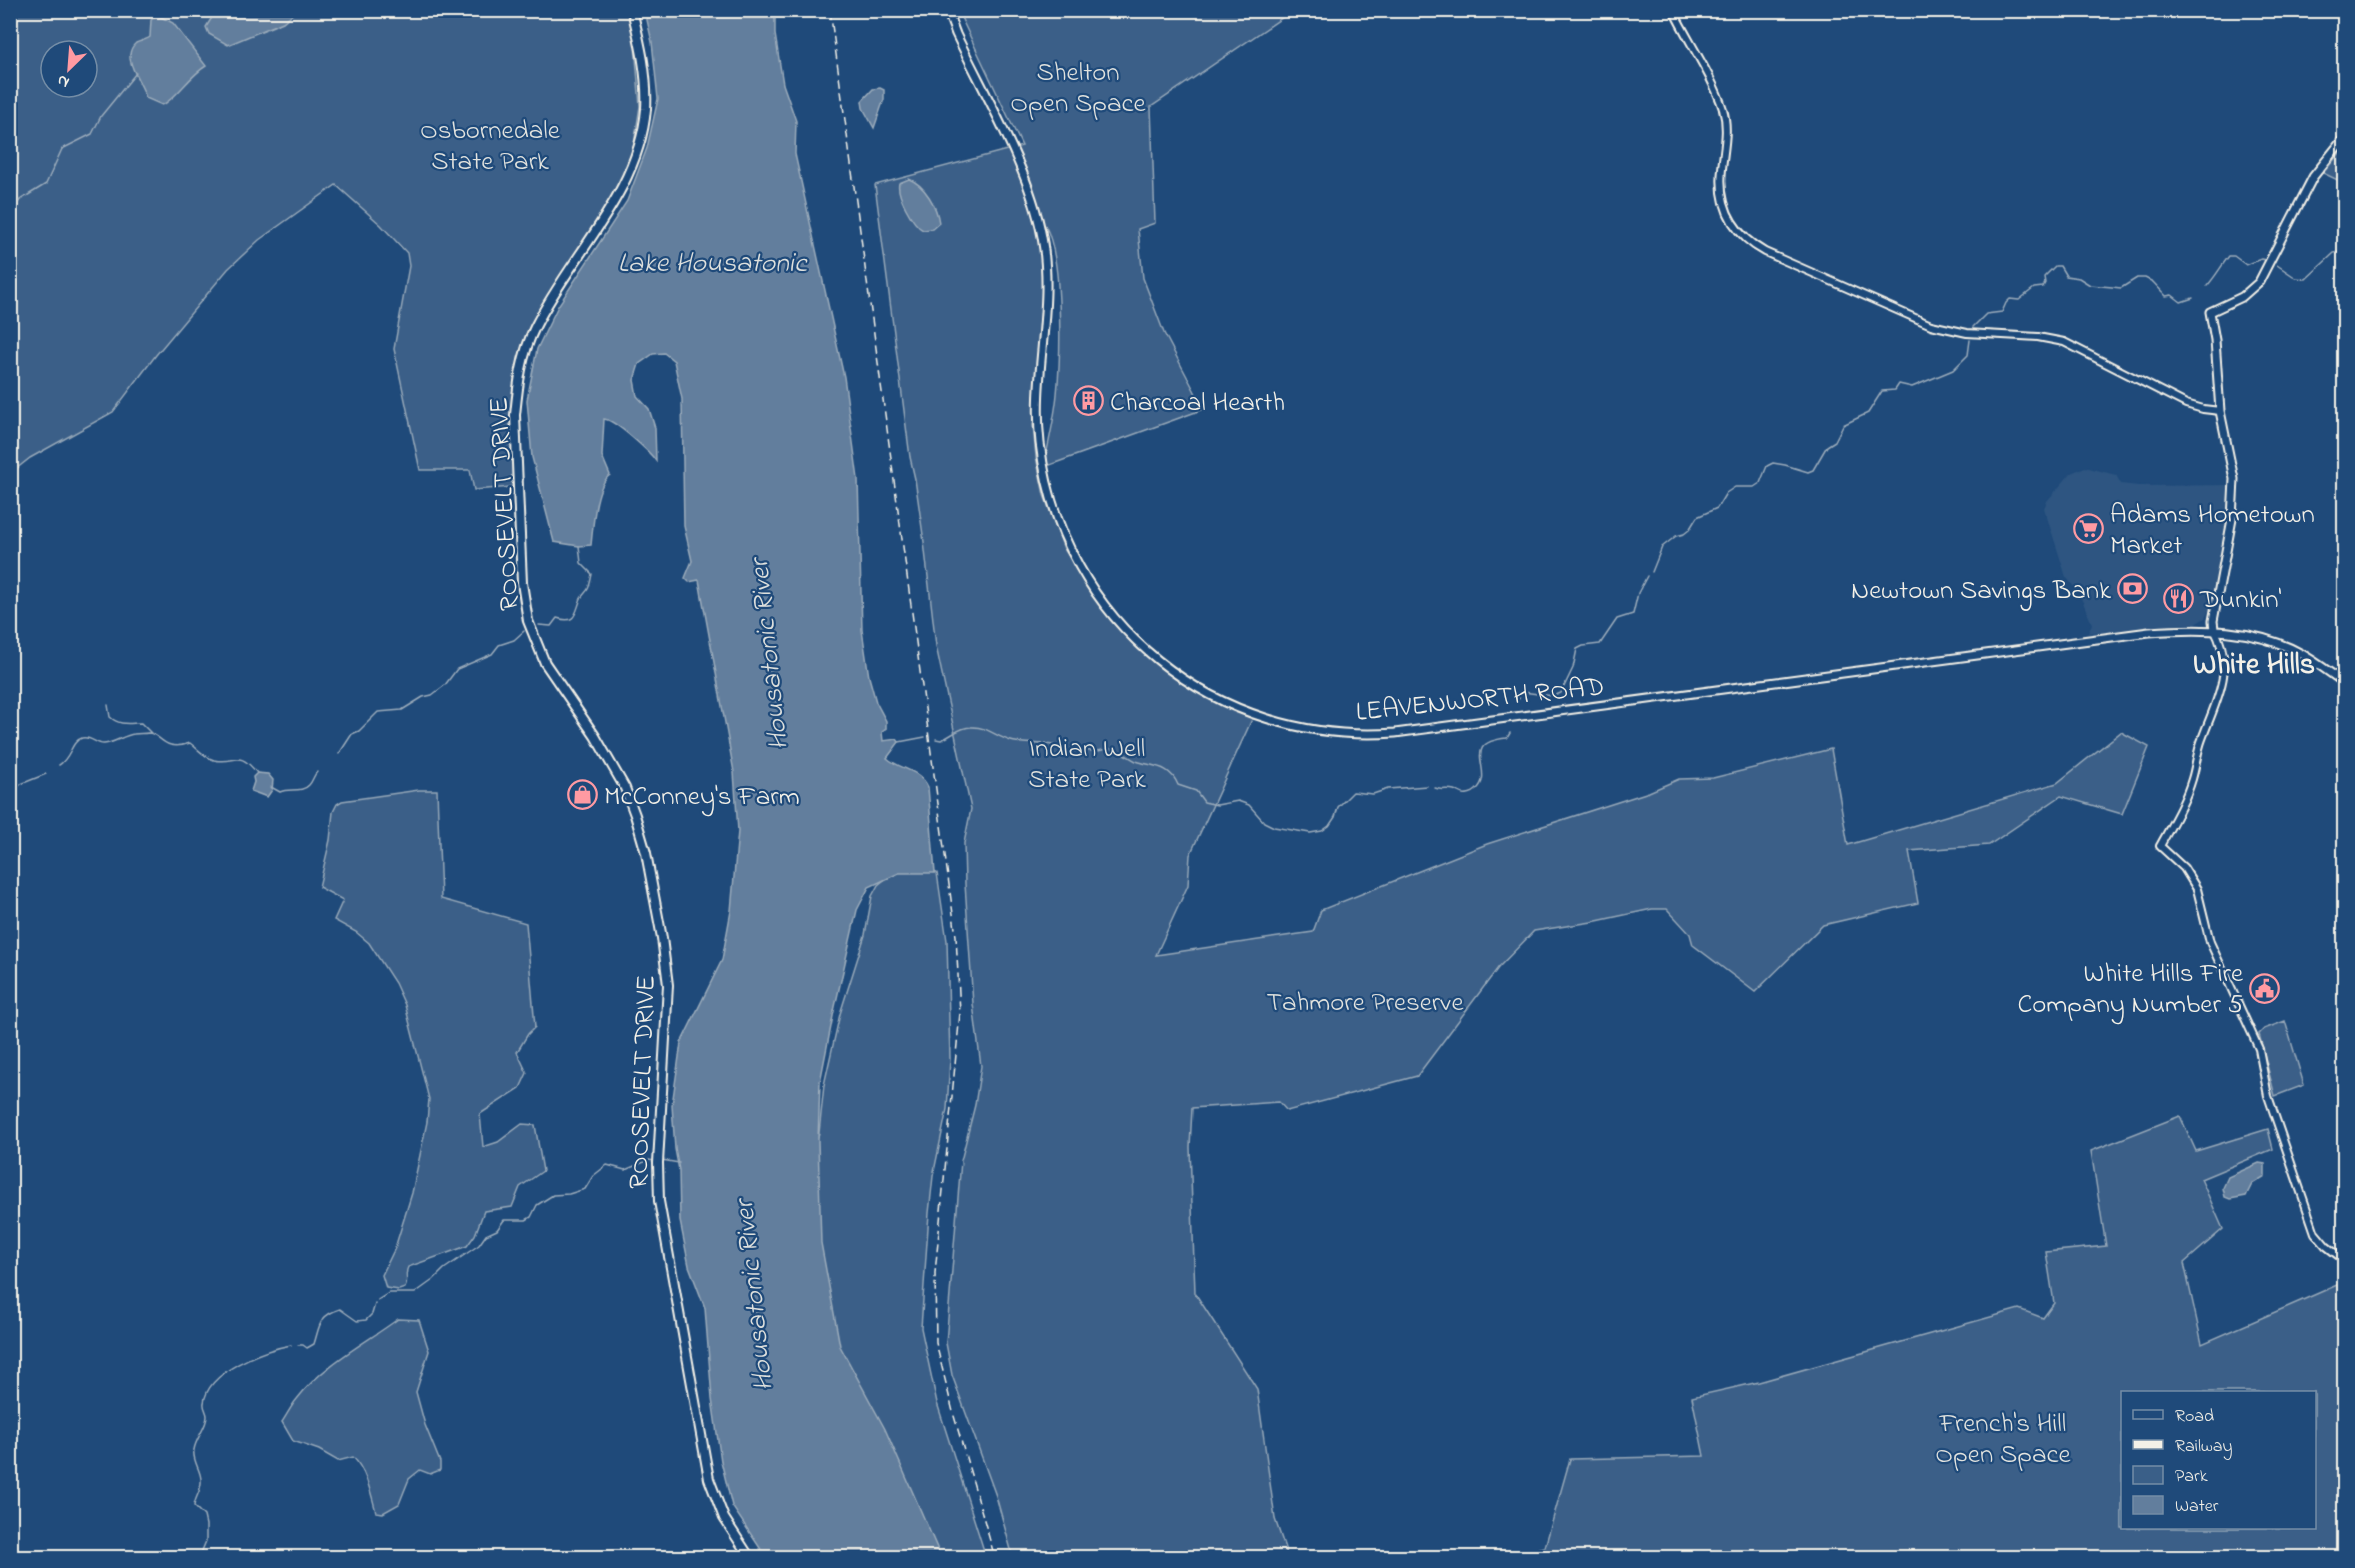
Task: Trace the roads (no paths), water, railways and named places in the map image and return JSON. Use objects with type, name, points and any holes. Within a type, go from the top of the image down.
[{"type":"main road","name":"ROOSEVELT DRIVE","points":[[632,10],[646,84],[646,111],[639,141],[627,177],[611,207],[535,327],[523,357],[515,416],[523,596],[530,626],[540,653],[613,765],[630,801],[646,853],[665,954],[668,986],[658,1163],[661,1219],[709,1479],[724,1518],[750,1557]]},
{"type":"main road","name":"LEAVENWORTH ROAD","points":[[947,10],[956,34],[1023,176],[1042,234],[1045,254],[1045,299],[1039,383],[1040,441],[1047,481],[1067,545],[1101,600],[1134,639],[1179,676],[1240,710],[1318,732],[1352,735],[1395,733],[2149,632],[2214,629],[2251,635],[2280,644],[2300,653],[2344,683]]},
{"type":"main road","points":[[2214,629],[2233,500],[2231,458],[2220,411],[2215,340],[2210,312],[2242,297],[2259,282],[2313,177],[2344,138]]},
{"type":"street","points":[[1673,10],[1722,108],[1726,132],[1721,183],[1722,196],[1734,226],[1748,241],[1765,252],[1912,318],[1967,333],[2038,337],[2064,342],[2186,404],[2203,410],[2220,411]]},
{"type":"street","points":[[2214,629],[2221,643],[2224,671],[2222,685],[2218,701],[2201,741],[2184,803],[2160,846],[2184,868],[2197,889],[2210,942],[2259,1049],[2268,1096],[2315,1233],[2326,1246],[2344,1260]]},
{"type":"water","points":[[216,11],[296,11],[283,22],[228,45],[209,34],[206,27]]},
{"type":"water","name":"Lake Housatonic","points":[[645,11],[775,11],[775,34],[783,84],[796,121],[795,154],[844,377],[858,479],[862,630],[869,677],[876,702],[886,721],[886,729],[882,732],[883,741],[897,739],[899,742],[887,758],[915,773],[928,787],[935,873],[899,873],[869,887],[857,910],[820,1082],[818,1141],[821,1243],[840,1346],[885,1429],[941,1557],[766,1557],[732,1506],[721,1461],[712,1399],[705,1308],[689,1266],[680,1221],[679,1170],[672,1105],[681,1043],[722,960],[731,911],[738,831],[734,772],[699,580],[689,582],[685,578],[692,561],[684,526],[682,399],[674,361],[664,353],[653,354],[639,364],[634,380],[637,396],[649,409],[655,428],[656,461],[623,430],[604,419],[602,456],[610,475],[605,480],[598,497],[591,545],[579,546],[554,542],[532,457],[527,400],[537,349],[558,306],[627,201],[647,148],[658,99],[652,42]]},
{"type":"water","points":[[157,15],[173,23],[206,66],[162,105],[146,98],[133,70],[130,55],[136,43],[150,37],[151,20]]},
{"type":"water","points":[[873,89],[884,90],[884,99],[874,128],[863,108],[862,101]]},
{"type":"water","points":[[909,179],[925,191],[936,210],[939,223],[932,229],[923,230],[919,227],[910,216],[903,201],[899,183]]},
{"type":"water","points":[[257,773],[268,774],[273,780],[272,790],[267,797],[251,791],[253,777]]},
{"type":"water","points":[[2259,1163],[2265,1164],[2265,1176],[2252,1184],[2246,1196],[2230,1199],[2225,1197],[2223,1188],[2228,1177]]},
{"type":"waterway","points":[[10,218],[20,200],[46,184],[62,149],[92,134],[101,116],[136,73]]},
{"type":"waterway","points":[[2277,265],[2296,278],[2306,279],[2334,253],[2344,251]]},
{"type":"waterway","points":[[2207,286],[2229,256],[2234,256],[2246,265],[2261,259],[2266,260]]},
{"type":"waterway","points":[[1973,327],[1986,314],[2002,312],[2010,299],[2019,300],[2034,288],[2043,287],[2044,277],[2055,266],[2060,266],[2066,276],[2079,278],[2090,285],[2121,288],[2137,278],[2145,278],[2153,282],[2166,296],[2172,295],[2181,302],[2193,298]]},
{"type":"waterway","points":[[1652,572],[1662,547],[1676,536],[1689,530],[1697,517],[1717,508],[1726,493],[1735,487],[1754,487],[1760,483],[1767,466],[1773,463],[1808,472],[1813,470],[1827,446],[1835,441],[1843,425],[1868,413],[1882,391],[1895,390],[1899,384],[1912,387],[1953,370],[1968,355],[1970,340]]},
{"type":"waterway","points":[[539,625],[551,626],[557,618],[571,619],[588,589],[592,574],[581,563],[579,546]]},
{"type":"waterway","points":[[1519,699],[1519,693],[1523,692],[1553,696],[1561,693],[1573,668],[1577,649],[1600,644],[1617,619],[1633,614],[1638,593],[1647,576]]},
{"type":"waterway","points":[[339,754],[352,734],[359,731],[378,712],[402,710],[423,697],[432,695],[445,685],[457,669],[492,654],[499,645],[514,640],[524,631]]},
{"type":"waterway","points":[[108,705],[110,717],[117,722],[141,723],[151,733]]},
{"type":"waterway","points":[[936,739],[941,740],[963,728],[977,727],[1011,741],[1053,745],[1070,753],[1080,750],[1114,750],[1136,761],[1166,770],[1175,778],[1178,785],[1196,791],[1204,802],[1217,805],[1238,801],[1249,805],[1264,822],[1274,827],[1310,833],[1322,831],[1329,826],[1338,807],[1353,792],[1373,794],[1388,789],[1427,786]]},
{"type":"waterway","points":[[59,765],[75,742],[82,738],[104,744],[130,735],[148,733],[174,746],[190,743],[214,760],[241,759],[257,773]]},
{"type":"waterway","points":[[1435,788],[1451,789],[1465,794],[1475,791],[1483,775],[1481,752],[1484,746],[1492,741],[1507,738],[1510,733]]},
{"type":"waterway","points":[[899,742],[925,737]]},
{"type":"waterway","points":[[271,787],[280,792],[303,789],[317,772]]},
{"type":"waterway","points":[[10,794],[21,784],[46,774]]},
{"type":"waterway","points":[[378,1300],[389,1293],[415,1293],[479,1245],[486,1235],[497,1230],[504,1220],[526,1220],[531,1217],[537,1205],[553,1195],[569,1194],[585,1189],[593,1176],[607,1165],[625,1170],[649,1160],[654,1161]]},
{"type":"waterway","points":[[662,1160],[679,1163]]},
{"type":"waterway","points":[[298,1345],[307,1348],[314,1344],[321,1322],[333,1312],[340,1309],[357,1321],[366,1320],[372,1314],[375,1304]]},
{"type":"waterway","points":[[199,1558],[206,1541],[206,1525],[204,1516],[194,1506],[201,1484],[201,1476],[194,1454],[206,1420],[204,1405],[207,1392],[215,1381],[238,1364],[252,1357],[291,1345]]},
{"type":"railway","points":[[830,10],[956,936],[960,1013],[935,1273],[936,1343],[954,1416],[995,1558]]},
{"type":"place","name":"Charcoal Hearth","points":[[1089,401]]},
{"type":"place","name":"Adams Hometown Market","points":[[2089,529]]},
{"type":"place","name":"Newtown Savings Bank","points":[[2132,589]]},
{"type":"place","name":"Dunkin'","points":[[2179,598]]},
{"type":"place","name":"McConney's Farm","points":[[583,795]]},
{"type":"place","name":"White Hills Fire Company Number 5","points":[[2264,988]]},
{"type":"district","name":"White Hills","points":[[2254,663]]},
{"type":"park label","name":"Shelton Open Space","points":[[1078,86]]},
{"type":"park label","name":"Osbornedale State Park","points":[[490,144]]},
{"type":"park label","name":"Indian Well State Park","points":[[1087,762]]},
{"type":"park label","name":"Tahmore Preserve","points":[[1365,1001]]},
{"type":"park label","name":"French's Hill Open Space","points":[[2003,1438]]},
{"type":"water label","name":"Housatonic River","points":[[767,655]]},
{"type":"water label","name":"Housatonic River","points":[[752,1296]]}]
